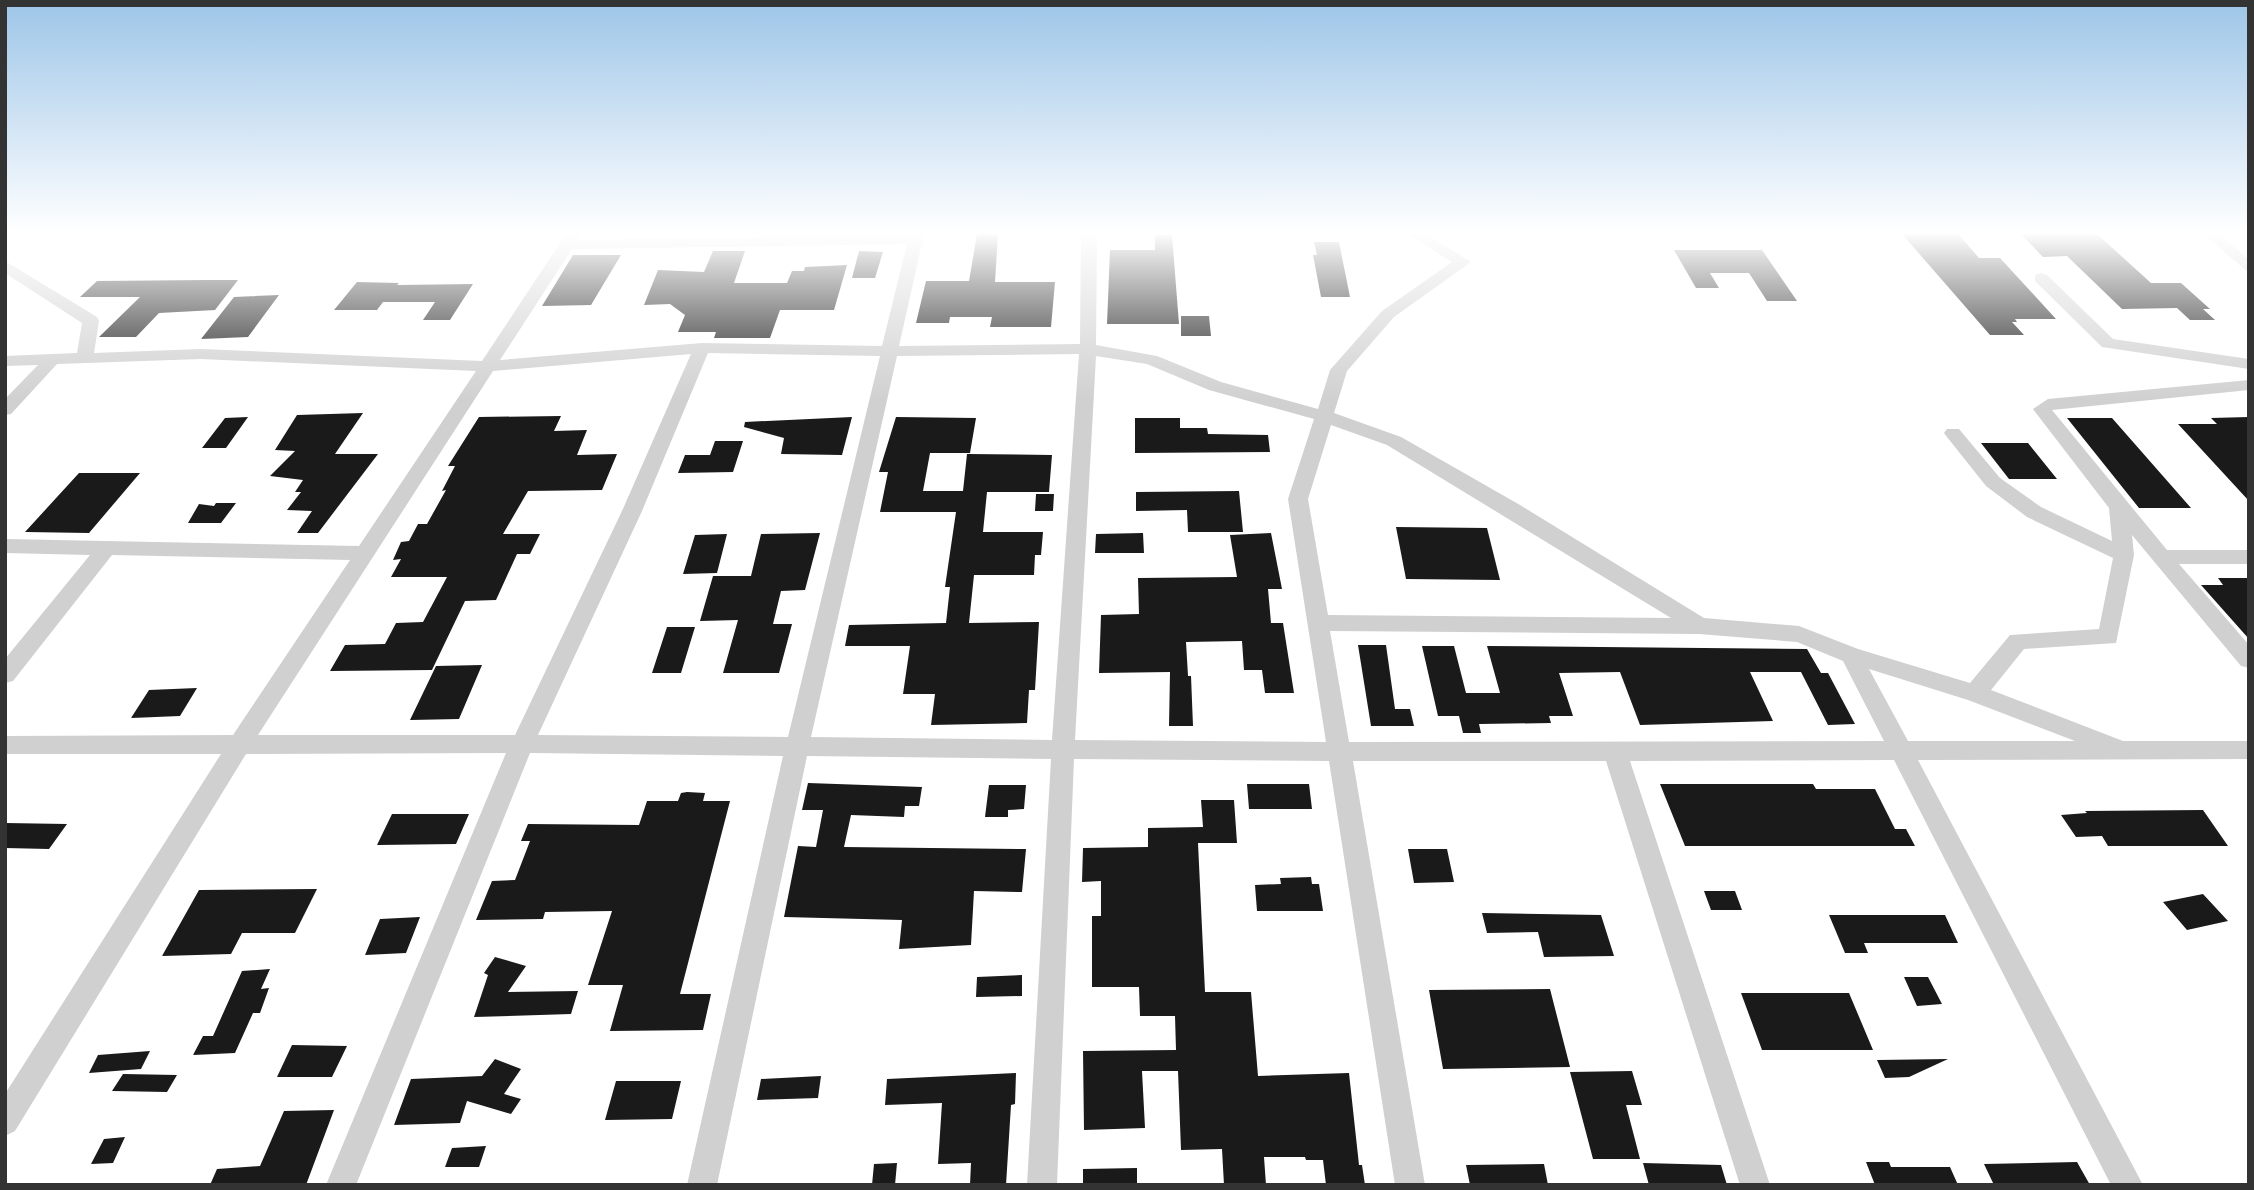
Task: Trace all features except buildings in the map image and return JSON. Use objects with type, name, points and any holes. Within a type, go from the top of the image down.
[{"type":"street","points":[[42,290],[92,321],[85,356]]},
{"type":"street","points":[[5,1121],[240,744],[538,290]]},
{"type":"street","points":[[702,1185],[797,747],[905,290]]},
{"type":"street","points":[[1042,1185],[1063,751],[1088,349],[1089,290]]},
{"type":"street","points":[[1410,1185],[1298,499],[1339,370],[1388,314],[1423,290]]},
{"type":"street","points":[[2053,290],[2108,343],[2249,364]]},
{"type":"street","points":[[5,361],[85,356],[201,355],[488,366],[702,348],[892,351],[1088,349],[1151,360],[1215,386],[1324,416],[1394,442],[1700,626]]},
{"type":"street","points":[[341,1185],[522,744],[632,511],[702,348]]},
{"type":"street","points":[[5,410],[52,360]]},
{"type":"street","points":[[2249,385],[2048,404],[2042,409],[2119,507],[2249,660]]},
{"type":"street","points":[[1953,433],[1993,482],[2034,512],[2124,555]]},
{"type":"street","points":[[1975,693],[2018,641],[2108,637],[2124,555],[2119,507]]},
{"type":"street","points":[[5,546],[364,553]]},
{"type":"street","points":[[5,675],[107,548]]},
{"type":"street","points":[[2162,557],[2249,557]]},
{"type":"street","points":[[1318,623],[1700,626],[1799,634],[1851,655],[1975,693],[2126,751]]},
{"type":"street","points":[[1851,655],[2128,1185]]},
{"type":"street","points":[[5,745],[522,744],[1339,752],[2249,750]]},
{"type":"street","points":[[1615,751],[1755,1185]]}]
